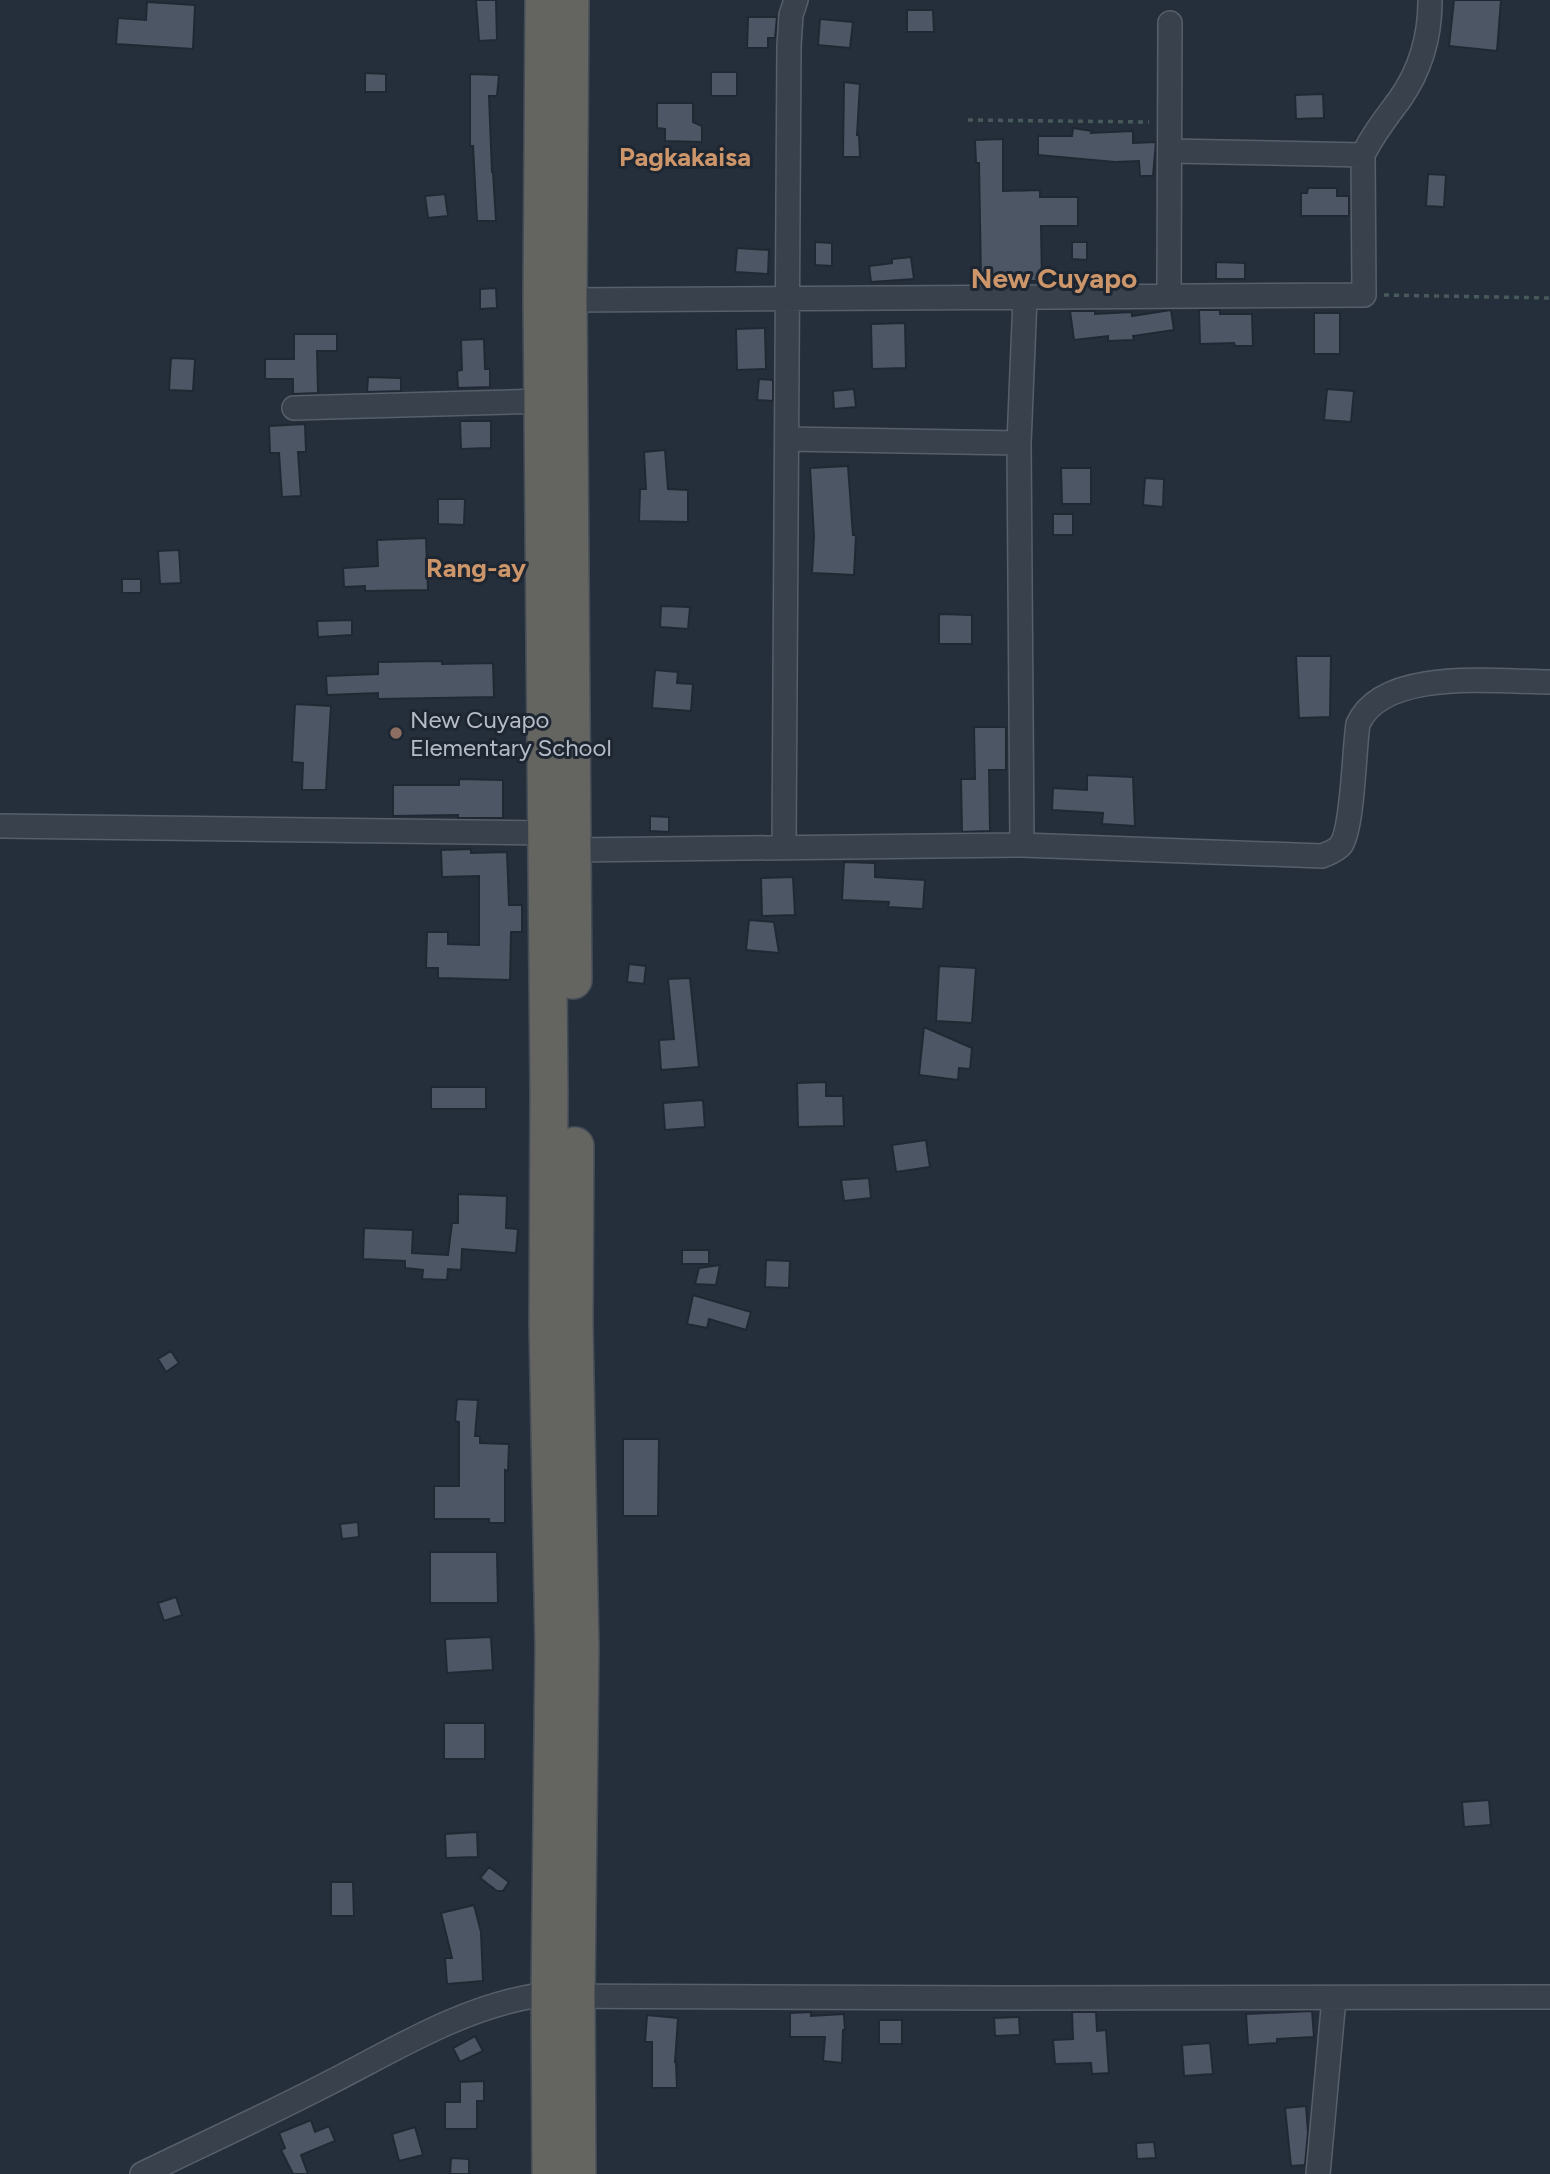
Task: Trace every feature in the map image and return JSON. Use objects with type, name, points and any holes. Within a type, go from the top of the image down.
[{"type":"highway","points":[[544,0],[543,401],[560,842],[580,1648],[563,1995],[551,2174]]},
{"type":"highway","points":[[560,842],[570,0]]},
{"type":"highway","points":[[563,1995],[577,2174]]},
{"type":"street","points":[[783,847],[789,46],[791,15],[796,0]]},
{"type":"street","points":[[568,300],[1364,295],[1363,155],[1371,138],[1400,98],[1424,53],[1430,27],[1430,1]]},
{"type":"street","points":[[1169,295],[1170,23]]},
{"type":"street","points":[[1170,150],[1363,155]]},
{"type":"street","points":[[1022,845],[1019,443],[1025,298]]},
{"type":"street","points":[[294,408],[543,401]]},
{"type":"street","points":[[788,439],[1019,443]]},
{"type":"street","points":[[0,825],[783,847],[1022,845],[1322,856],[1340,846],[1344,839],[1358,724],[1363,713],[1373,703],[1415,684],[1446,681],[1550,682]]},
{"type":"street","points":[[142,2174],[285,2106],[437,2028],[506,2000],[563,1995],[992,1998],[1550,1997]]},
{"type":"street","points":[[1318,2174],[1334,1998]]},
{"type":"path","points":[[968,120],[1168,122]]},
{"type":"path","points":[[1364,295],[1550,298]]},
{"type":"building","points":[[476,0],[496,0],[497,40],[479,41]]},
{"type":"building","points":[[1454,0],[1501,0],[1497,51],[1449,46]]},
{"type":"building","points":[[147,2],[195,5],[193,49],[116,44],[118,18],[146,20]]},
{"type":"building","points":[[907,10],[933,10],[934,32],[907,32]]},
{"type":"building","points":[[748,17],[777,17],[775,38],[768,38],[768,48],[747,48]]},
{"type":"building","points":[[820,19],[853,22],[850,48],[818,45]]},
{"type":"building","points":[[711,72],[737,72],[737,96],[711,96]]},
{"type":"building","points":[[365,73],[386,74],[386,92],[365,92]]},
{"type":"building","points":[[470,74],[499,75],[497,96],[489,96],[496,221],[477,221],[473,146],[470,146]]},
{"type":"building","points":[[844,82],[860,84],[857,135],[860,157],[843,157]]},
{"type":"building","points":[[1323,94],[1324,118],[1296,119],[1295,95]]},
{"type":"building","points":[[657,103],[693,103],[693,122],[702,126],[702,142],[665,141],[665,129],[657,128]]},
{"type":"building","points":[[1073,128],[1092,131],[1091,133],[1133,131],[1133,143],[1156,142],[1153,176],[1140,176],[1139,161],[1115,162],[1038,155],[1038,136],[1072,136]]},
{"type":"building","points":[[1003,139],[1003,191],[1040,190],[1040,197],[1078,197],[1078,226],[1041,226],[1042,281],[981,281],[979,163],[976,163],[975,140]]},
{"type":"building","points":[[1428,174],[1446,175],[1444,207],[1426,206]]},
{"type":"building","points":[[1308,188],[1337,188],[1337,196],[1349,196],[1349,216],[1301,216],[1301,193],[1307,193]]},
{"type":"building","points":[[445,194],[448,216],[428,218],[425,196]]},
{"type":"building","points":[[815,242],[832,243],[832,266],[815,265]]},
{"type":"building","points":[[1072,242],[1087,242],[1087,260],[1072,259]]},
{"type":"building","points":[[737,248],[769,250],[768,274],[735,272]]},
{"type":"building","points":[[911,257],[914,279],[871,282],[869,266]]},
{"type":"building","points":[[1216,262],[1245,263],[1245,279],[1216,279]]},
{"type":"building","points":[[496,288],[497,308],[480,309],[480,289]]},
{"type":"building","points":[[1171,310],[1174,330],[1133,336],[1134,340],[1108,341],[1108,336],[1074,340],[1070,311],[1095,311],[1095,314],[1132,312],[1132,316]]},
{"type":"building","points":[[1199,310],[1220,310],[1220,314],[1252,314],[1253,346],[1235,346],[1234,343],[1200,344]]},
{"type":"building","points":[[1314,313],[1340,313],[1340,354],[1314,354]]},
{"type":"building","points":[[905,323],[906,368],[872,369],[871,324]]},
{"type":"building","points":[[765,328],[766,369],[737,370],[736,329]]},
{"type":"building","points":[[294,334],[337,334],[337,351],[317,351],[318,393],[293,394],[293,379],[265,379],[265,359],[294,359]]},
{"type":"building","points":[[484,339],[485,369],[490,369],[490,387],[458,388],[457,371],[462,370],[461,340]]},
{"type":"building","points":[[171,358],[195,359],[193,391],[169,390]]},
{"type":"building","points":[[368,377],[401,378],[401,391],[367,392]]},
{"type":"building","points":[[759,379],[773,380],[773,401],[757,400]]},
{"type":"building","points":[[854,389],[856,407],[834,409],[833,391]]},
{"type":"building","points":[[1327,389],[1354,391],[1351,422],[1324,420]]},
{"type":"building","points":[[460,421],[491,421],[491,448],[461,449]]},
{"type":"building","points":[[305,424],[306,452],[298,452],[301,496],[282,497],[279,453],[270,453],[269,426]]},
{"type":"building","points":[[665,450],[668,489],[688,490],[688,522],[639,521],[640,489],[646,489],[644,452]]},
{"type":"building","points":[[848,466],[853,535],[856,535],[854,575],[812,573],[814,536],[810,468]]},
{"type":"building","points":[[1061,468],[1091,468],[1091,504],[1062,504]]},
{"type":"building","points":[[1145,478],[1164,479],[1163,507],[1143,505]]},
{"type":"building","points":[[438,499],[465,499],[464,525],[438,524]]},
{"type":"building","points":[[1053,514],[1073,514],[1073,535],[1053,535]]},
{"type":"building","points":[[426,538],[428,590],[365,591],[365,586],[344,587],[343,568],[378,566],[377,540]]},
{"type":"building","points":[[179,550],[181,583],[160,584],[158,551]]},
{"type":"building","points":[[122,579],[141,579],[141,593],[122,593]]},
{"type":"building","points":[[661,606],[690,607],[688,629],[660,627]]},
{"type":"building","points":[[939,614],[972,615],[972,644],[939,644]]},
{"type":"building","points":[[352,620],[352,635],[318,637],[317,621]]},
{"type":"building","points":[[1296,656],[1331,656],[1330,717],[1299,718]]},
{"type":"building","points":[[442,661],[442,664],[493,663],[494,697],[378,699],[378,693],[327,695],[326,676],[378,674],[378,662]]},
{"type":"building","points":[[655,670],[678,672],[677,683],[693,684],[691,711],[652,708]]},
{"type":"building","points":[[295,704],[331,706],[326,790],[302,790],[303,763],[292,762]]},
{"type":"building","points":[[974,727],[1006,727],[1006,770],[989,770],[990,831],[962,832],[961,779],[975,779]]},
{"type":"building","points":[[1087,775],[1133,777],[1135,826],[1102,824],[1103,813],[1052,810],[1053,788],[1087,790]]},
{"type":"building","points":[[459,779],[503,780],[503,818],[458,818],[458,815],[393,816],[393,785],[459,785]]},
{"type":"building","points":[[650,816],[669,817],[669,832],[650,831]]},
{"type":"building","points":[[471,849],[471,853],[507,852],[509,905],[522,905],[522,932],[511,932],[510,980],[438,978],[438,968],[426,968],[427,932],[448,932],[448,944],[479,945],[479,876],[442,877],[441,850]]},
{"type":"building","points":[[844,862],[875,863],[875,877],[925,880],[923,909],[888,907],[889,902],[842,900]]},
{"type":"building","points":[[793,877],[795,915],[762,916],[761,878]]},
{"type":"building","points":[[749,920],[774,922],[779,953],[746,950]]},
{"type":"building","points":[[629,964],[646,966],[644,984],[627,982]]},
{"type":"building","points":[[939,966],[976,968],[972,1023],[936,1021]]},
{"type":"building","points":[[690,978],[699,1067],[661,1070],[659,1040],[674,1039],[668,979]]},
{"type":"building","points":[[924,1027],[972,1048],[970,1069],[959,1068],[958,1080],[919,1075]]},
{"type":"building","points":[[826,1082],[826,1096],[843,1096],[844,1126],[798,1127],[797,1083]]},
{"type":"building","points":[[431,1087],[486,1087],[486,1109],[431,1109]]},
{"type":"building","points":[[703,1100],[705,1127],[665,1130],[663,1103]]},
{"type":"building","points":[[926,1140],[930,1167],[896,1172],[892,1145]]},
{"type":"building","points":[[869,1178],[871,1198],[844,1201],[841,1180]]},
{"type":"building","points":[[458,1194],[507,1196],[506,1228],[518,1229],[516,1253],[462,1249],[461,1270],[448,1269],[447,1280],[422,1279],[423,1270],[405,1268],[405,1261],[363,1259],[364,1228],[413,1230],[412,1253],[448,1255],[452,1223],[458,1223]]},
{"type":"building","points":[[682,1250],[709,1250],[709,1264],[682,1264]]},
{"type":"building","points":[[766,1260],[790,1261],[789,1288],[765,1287]]},
{"type":"building","points":[[720,1265],[716,1285],[695,1284],[699,1268]]},
{"type":"building","points":[[693,1295],[751,1312],[746,1330],[709,1319],[707,1328],[687,1324]]},
{"type":"building","points":[[171,1351],[179,1363],[166,1372],[158,1359]]},
{"type":"building","points":[[457,1399],[478,1400],[475,1436],[480,1436],[480,1443],[509,1444],[508,1471],[505,1470],[505,1523],[489,1523],[489,1519],[434,1519],[434,1486],[459,1486],[459,1422],[455,1421]]},
{"type":"building","points":[[623,1439],[659,1439],[658,1516],[623,1516]]},
{"type":"building","points":[[358,1522],[359,1537],[342,1539],[340,1524]]},
{"type":"building","points":[[430,1552],[497,1552],[498,1603],[430,1603]]},
{"type":"building","points":[[176,1597],[182,1615],[164,1621],[158,1603]]},
{"type":"building","points":[[491,1637],[493,1670],[447,1673],[445,1639]]},
{"type":"building","points":[[444,1723],[485,1723],[485,1759],[444,1759]]},
{"type":"building","points":[[1489,1800],[1491,1825],[1464,1827],[1462,1802]]},
{"type":"building","points":[[477,1832],[478,1857],[446,1858],[445,1834]]},
{"type":"building","points":[[489,1867],[509,1882],[503,1891],[497,1891],[480,1878]]},
{"type":"building","points":[[331,1882],[353,1882],[354,1916],[331,1916]]},
{"type":"building","points":[[474,1905],[481,1932],[483,1981],[447,1984],[445,1958],[452,1958],[441,1913]]},
{"type":"building","points":[[1312,2011],[1314,2037],[1277,2039],[1277,2043],[1248,2045],[1246,2014]]},
{"type":"building","points":[[811,2012],[811,2016],[844,2014],[842,2063],[823,2061],[825,2037],[790,2037],[790,2013]]},
{"type":"building","points":[[1072,2012],[1096,2012],[1097,2031],[1106,2030],[1109,2073],[1092,2074],[1091,2063],[1055,2064],[1053,2040],[1073,2039]]},
{"type":"building","points":[[647,2015],[678,2018],[675,2062],[677,2088],[652,2088],[652,2042],[645,2042]]},
{"type":"building","points":[[1019,2017],[1020,2035],[995,2036],[994,2018]]},
{"type":"building","points":[[879,2020],[902,2020],[902,2044],[879,2044]]},
{"type":"building","points":[[475,2036],[483,2051],[460,2062],[453,2048]]},
{"type":"building","points":[[1210,2043],[1213,2074],[1184,2076],[1182,2045]]},
{"type":"building","points":[[484,2081],[484,2101],[477,2101],[477,2129],[445,2129],[445,2102],[460,2102],[460,2082]]},
{"type":"building","points":[[1306,2106],[1308,2132],[1305,2165],[1291,2166],[1285,2108]]},
{"type":"building","points":[[311,2120],[315,2132],[329,2126],[335,2141],[301,2155],[308,2174],[293,2174],[281,2150],[285,2148],[279,2133]]},
{"type":"building","points":[[415,2127],[423,2155],[399,2161],[392,2134]]},
{"type":"building","points":[[1154,2142],[1156,2158],[1137,2159],[1136,2143]]},
{"type":"building","points":[[451,2158],[469,2159],[469,2174],[450,2174]]},
{"type":"place","name":"New Cuyapo Elementary School","points":[[396,733]]},
{"type":"district","name":"Pagkakaisa","points":[[685,157]]},
{"type":"district","name":"New Cuyapo","points":[[1054,278]]},
{"type":"district","name":"Rang-ay","points":[[476,568]]}]
